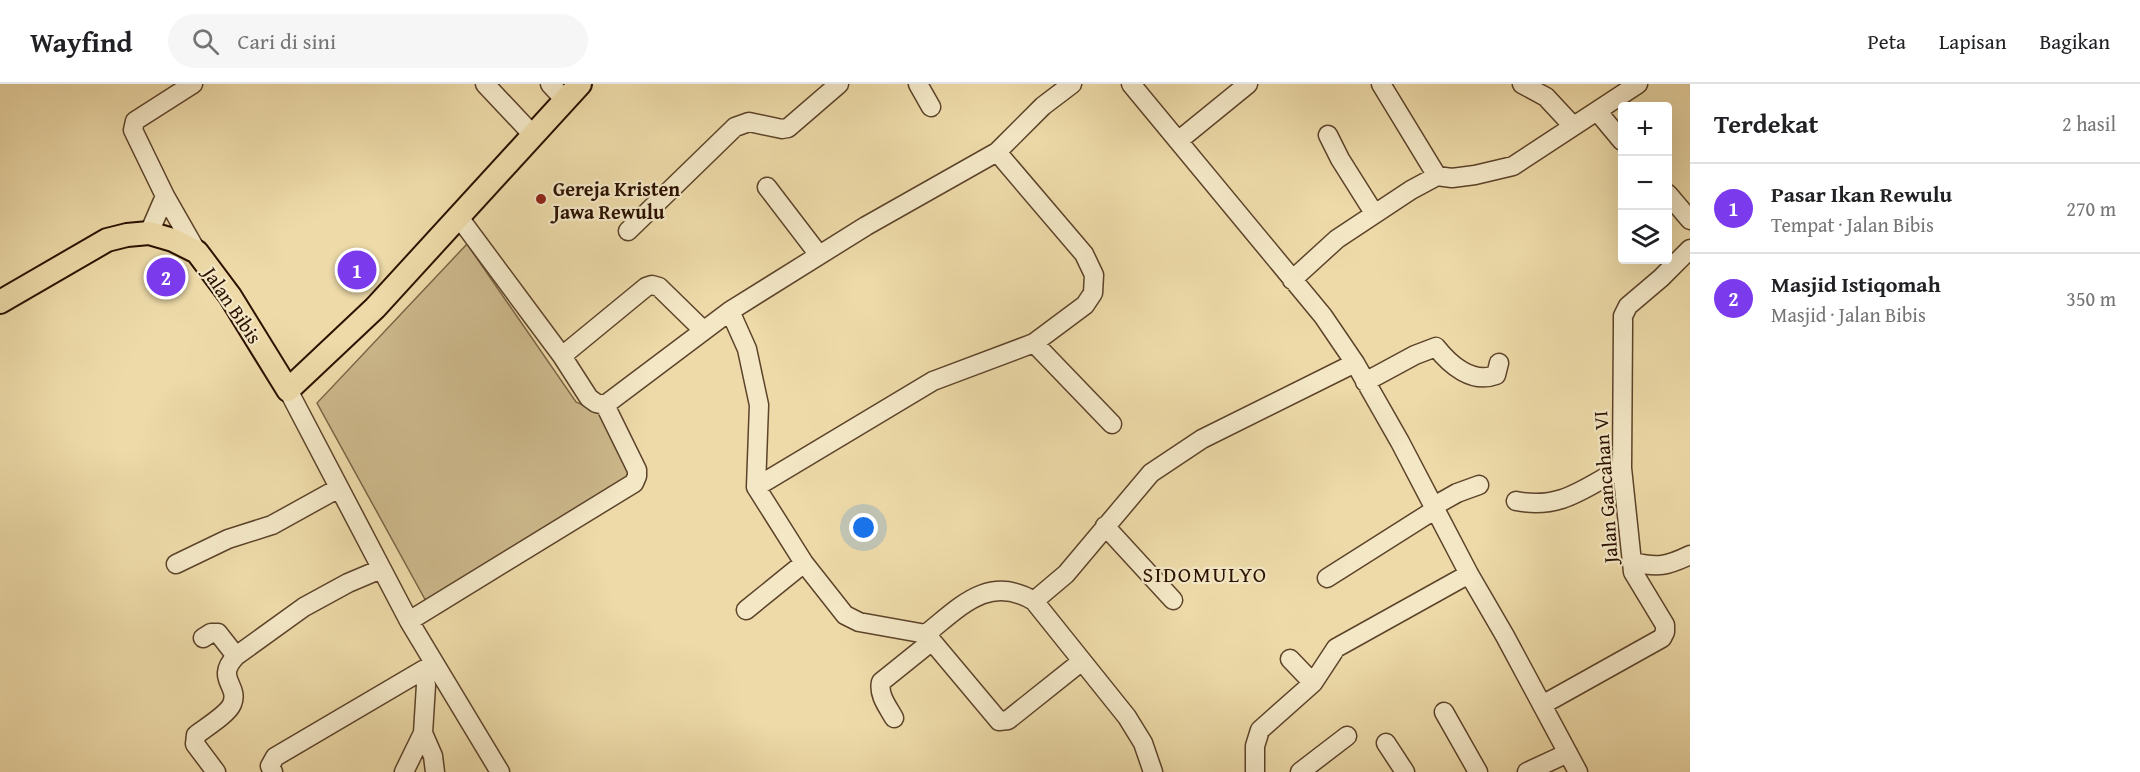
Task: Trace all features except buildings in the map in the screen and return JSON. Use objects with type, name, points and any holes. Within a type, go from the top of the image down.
[{"type":"main road","points":[[288,390],[375,308],[533,135],[565,90]]},
{"type":"main road","name":"Jalan Bibis","points":[[0,302],[107,240],[127,234],[149,232],[173,240],[197,252],[230,296],[288,390]]},
{"type":"street","points":[[193,84],[143,114],[135,121],[133,130],[165,196],[197,252]]},
{"type":"street","points":[[485,84],[533,135]]},
{"type":"street","points":[[628,231],[735,128],[749,122],[782,129],[788,128],[839,84]]},
{"type":"street","points":[[918,84],[932,107]]},
{"type":"street","points":[[458,216],[562,356],[589,398],[605,405],[730,311],[866,226],[997,152],[1043,106],[1072,84]]},
{"type":"street","points":[[1131,84],[1323,316],[1355,363],[1578,772]]},
{"type":"street","points":[[1178,141],[1248,84]]},
{"type":"street","points":[[1522,84],[1546,97],[1573,126]]},
{"type":"street","points":[[1292,280],[1337,239],[1374,213],[1437,176],[1452,178],[1475,175],[1513,166],[1638,84]]},
{"type":"street","points":[[1383,85],[1437,176]]},
{"type":"street","points":[[1597,111],[1618,135]]},
{"type":"street","points":[[1328,135],[1340,159],[1374,213]]},
{"type":"street","points":[[756,487],[933,381],[1034,343],[1085,305],[1093,293],[1094,275],[1084,254],[997,152]]},
{"type":"street","points":[[767,187],[819,255]]},
{"type":"street","points":[[149,232],[165,196]]},
{"type":"street","points":[[1672,199],[1690,220]]},
{"type":"street","name":"Jalan Gancahan VI","points":[[1542,705],[1662,639],[1665,632],[1665,625],[1633,572],[1622,468],[1623,326],[1625,310],[1628,306],[1690,249]]},
{"type":"street","points":[[562,356],[646,287],[652,285],[659,287],[703,330]]},
{"type":"street","points":[[730,311],[747,349],[759,405],[756,487],[804,563],[844,615],[859,622],[929,637],[999,721],[1008,720],[1082,661]]},
{"type":"street","points":[[1034,343],[1112,423]]},
{"type":"street","points":[[1365,382],[1415,355],[1436,347],[1459,370],[1479,377],[1497,375],[1499,363]]},
{"type":"street","points":[[1034,601],[1066,574],[1151,473],[1202,439],[1355,363]]},
{"type":"street","points":[[288,390],[409,621],[429,667],[500,772]]},
{"type":"street","points":[[409,621],[634,483],[637,470],[605,405]]},
{"type":"street","points":[[1516,501],[1534,504],[1563,500],[1622,468]]},
{"type":"street","points":[[1327,578],[1456,493],[1479,484]]},
{"type":"street","points":[[176,564],[228,539],[272,525],[339,488]]},
{"type":"street","points":[[1105,526],[1173,600]]},
{"type":"street","points":[[1633,562],[1653,567],[1675,562],[1690,555]]},
{"type":"street","points":[[746,610],[804,563]]},
{"type":"street","points":[[216,772],[194,740],[196,735],[229,709],[233,703],[226,672],[230,663],[236,656],[304,607],[348,583],[381,569]]},
{"type":"street","points":[[1255,772],[1254,746],[1260,730],[1312,683],[1336,648],[1469,574]]},
{"type":"street","points":[[894,718],[881,696],[881,682],[964,604],[991,590],[1009,590],[1024,594],[1034,601],[1127,717],[1143,743],[1153,772]]},
{"type":"street","points":[[203,638],[211,633],[218,633],[236,656]]},
{"type":"street","points":[[1290,659],[1312,683]]},
{"type":"street","points":[[404,772],[423,733],[429,667]]},
{"type":"street","points":[[273,772],[270,766],[275,757],[429,667]]},
{"type":"street","points":[[1444,712],[1478,772]]},
{"type":"street","points":[[423,733],[433,756],[435,772]]},
{"type":"street","points":[[1300,772],[1347,736]]},
{"type":"street","points":[[1386,742],[1405,772]]},
{"type":"street","points":[[1527,772],[1568,753]]},
{"type":"shaded area","points":[[467,244],[576,402],[607,416],[639,472],[427,603],[317,403]]},
{"type":"place","name":"Gereja Kristen Jawa Rewulu","points":[[541,199]]},
{"type":"place","name":"Pasar Ikan Rewulu","points":[[357,270]]},
{"type":"place","name":"Masjid Istiqomah","points":[[166,277]]},
{"type":"district","name":"SIDOMULYO","points":[[1205,574]]}]
